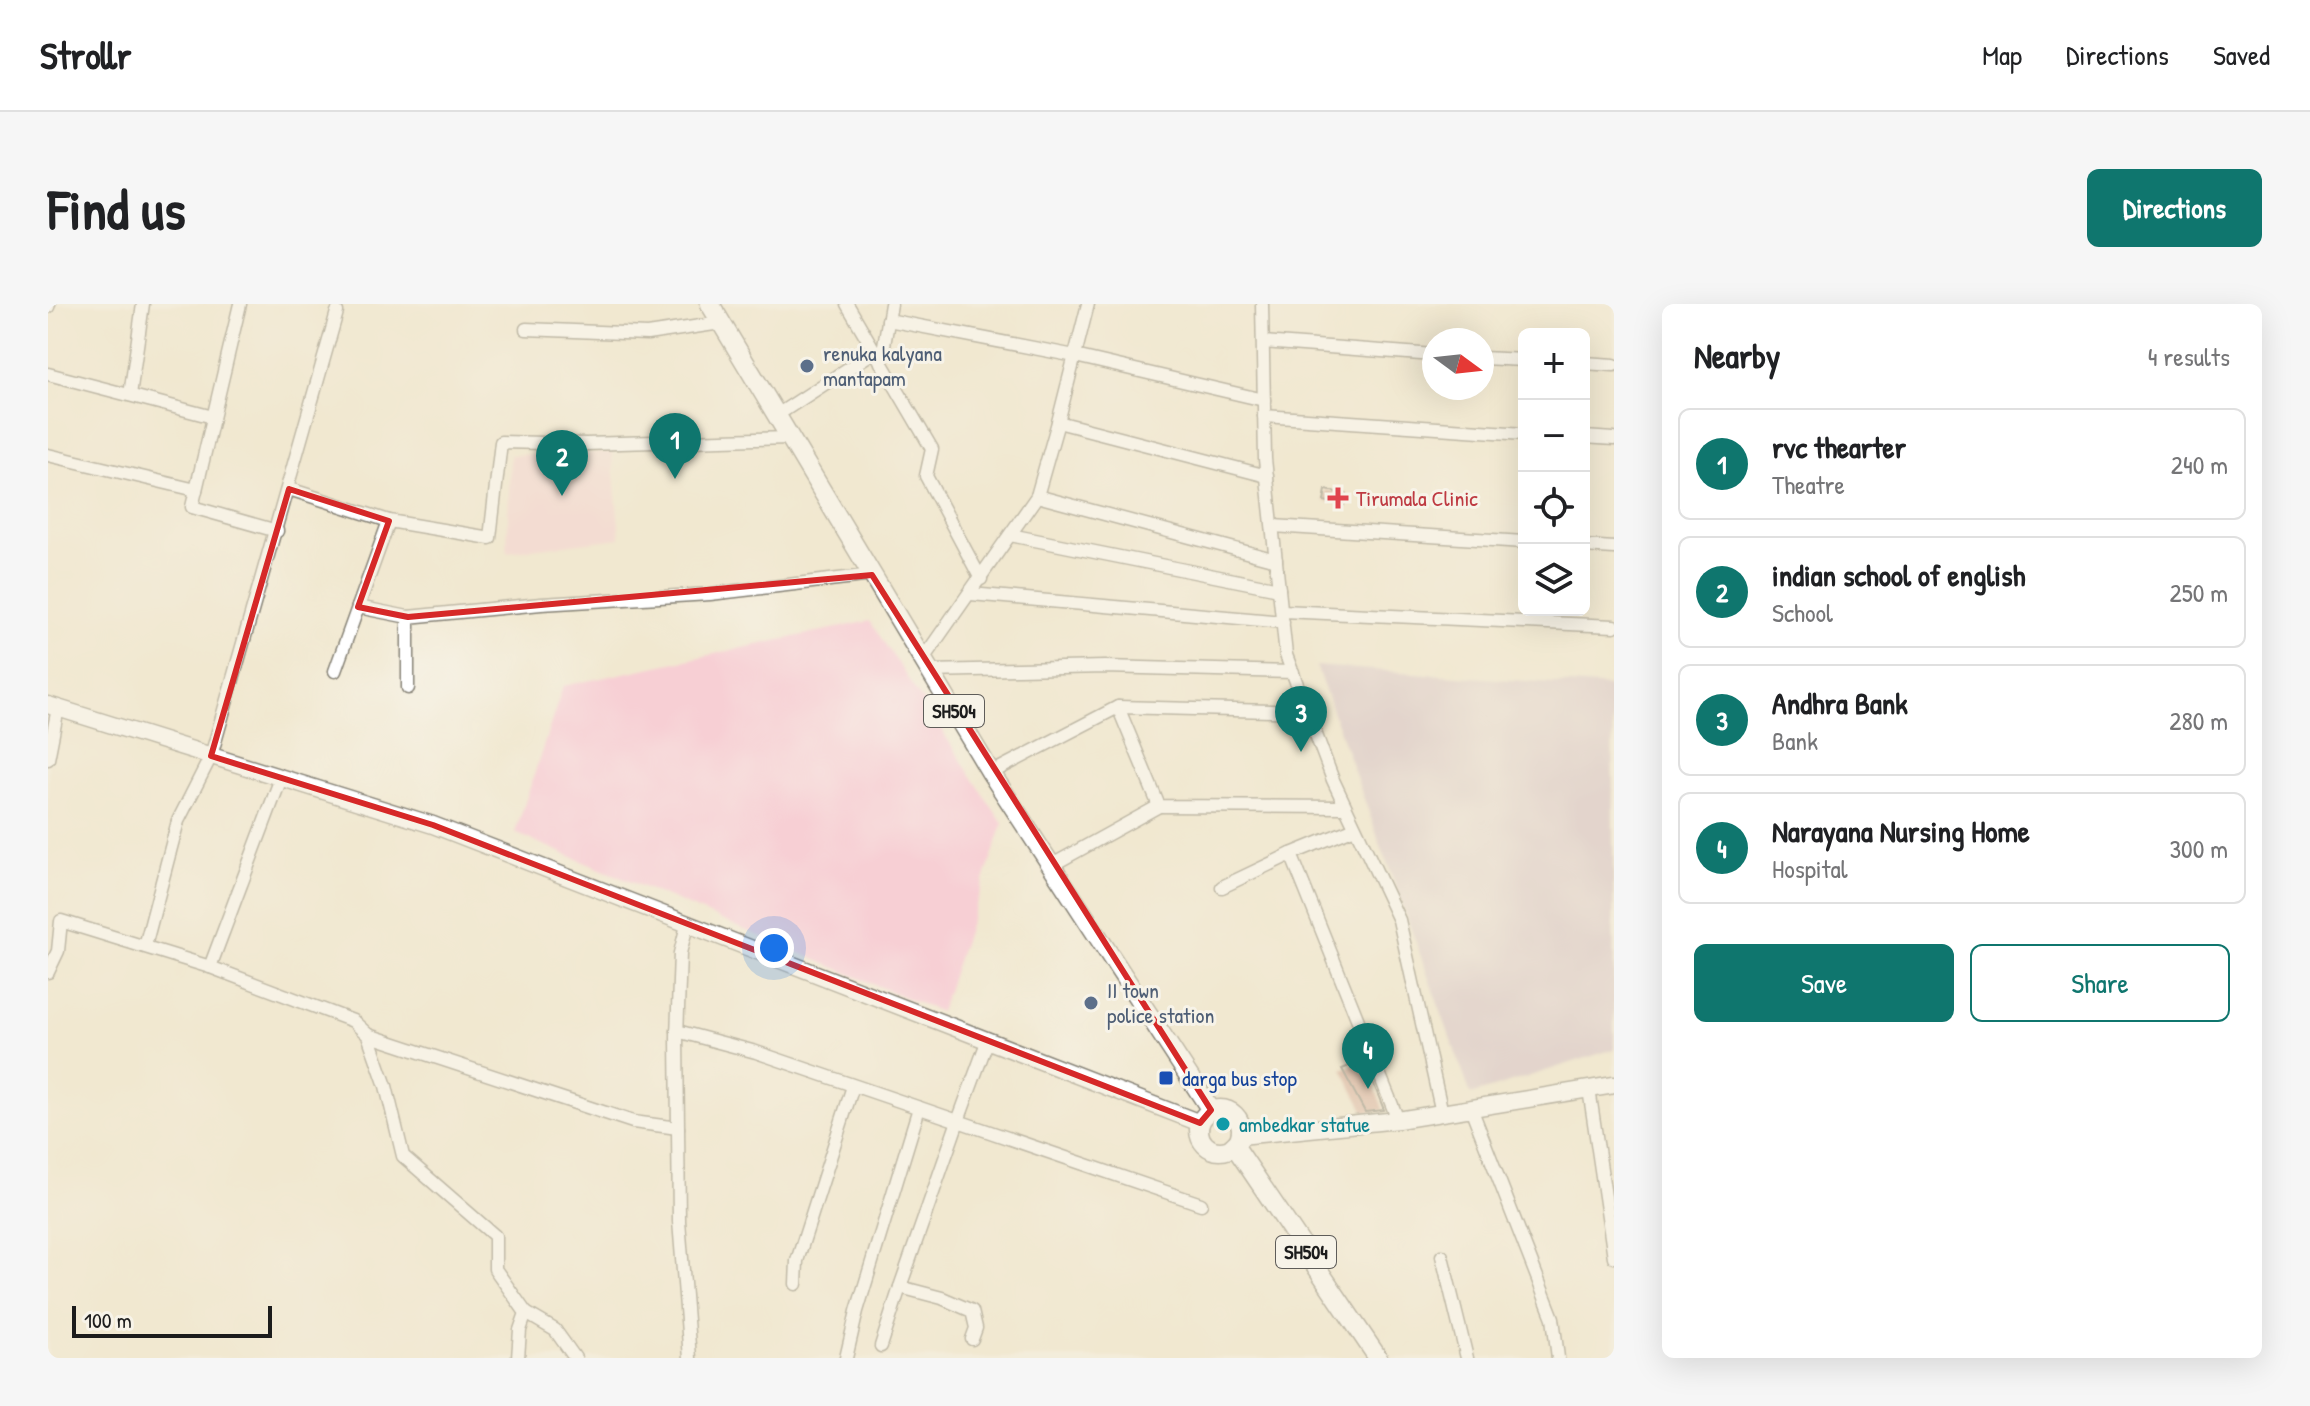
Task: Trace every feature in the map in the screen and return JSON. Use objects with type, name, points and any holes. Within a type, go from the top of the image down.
[{"type":"main road","name":"SH504","points":[[710,304],[991,773],[1052,865],[1206,1117]]},
{"type":"main road","name":"SH504","points":[[1237,1141],[1223,1151],[1211,1150],[1199,1135],[1206,1117],[1223,1109],[1234,1114],[1240,1124],[1237,1141],[1378,1358]]},
{"type":"street","points":[[130,395],[143,304]]},
{"type":"street","points":[[240,304],[192,507],[277,531]]},
{"type":"street","points":[[847,304],[932,449],[926,476],[981,579]]},
{"type":"street","points":[[777,415],[878,357],[891,304]]},
{"type":"street","points":[[926,665],[1037,496],[1088,304]]},
{"type":"street","points":[[1262,304],[1267,476],[1286,655],[1345,807],[1399,920],[1442,1113]]},
{"type":"street","points":[[145,946],[178,821],[211,756],[337,312]]},
{"type":"street","points":[[888,320],[1075,356],[1264,400]]},
{"type":"street","points":[[526,329],[647,334],[721,323]]},
{"type":"street","points":[[1263,342],[1422,354]]},
{"type":"street","points":[[1494,359],[1518,360]]},
{"type":"street","points":[[1590,363],[1614,365]]},
{"type":"street","points":[[48,374],[213,417]]},
{"type":"street","points":[[1264,416],[1518,434]]},
{"type":"street","points":[[1058,422],[1267,476]]},
{"type":"street","points":[[1590,437],[1614,439]]},
{"type":"street","points":[[289,489],[389,521],[490,538],[501,442],[586,444],[790,438]]},
{"type":"street","points":[[48,455],[196,490]]},
{"type":"street","points":[[1037,496],[1276,560]]},
{"type":"street","points":[[335,671],[389,521]]},
{"type":"street","points":[[1273,526],[1518,542]]},
{"type":"street","points":[[1010,535],[1279,589]]},
{"type":"street","points":[[1590,546],[1614,548]]},
{"type":"street","points":[[358,607],[408,617],[571,601],[710,594],[872,575]]},
{"type":"street","points":[[971,594],[1282,616],[1614,626]]},
{"type":"street","points":[[408,617],[408,688]]},
{"type":"street","points":[[926,665],[1293,672]]},
{"type":"street","points":[[48,759],[53,706],[433,825],[987,1042],[1206,1117]]},
{"type":"street","points":[[991,773],[1118,707],[1307,712]]},
{"type":"street","points":[[1118,707],[1159,806]]},
{"type":"street","points":[[210,967],[281,778]]},
{"type":"street","points":[[1052,865],[1159,806],[1345,807]]},
{"type":"street","points":[[1222,887],[1355,828]]},
{"type":"street","points":[[1291,854],[1398,1120]]},
{"type":"street","points":[[48,972],[58,951],[61,921],[210,967],[353,1021],[368,1035],[633,1122],[678,1128]]},
{"type":"street","points":[[687,925],[680,953],[677,1031],[679,1221],[690,1358]]},
{"type":"street","points":[[677,1031],[756,1052],[1201,1204]]},
{"type":"street","points":[[368,1035],[386,1086],[403,1156],[495,1236],[495,1269],[526,1313],[555,1330],[575,1358]]},
{"type":"street","points":[[881,1346],[987,1042]]},
{"type":"street","points":[[1237,1141],[1398,1120],[1614,1085]]},
{"type":"street","points":[[796,1284],[797,1261],[853,1086]]},
{"type":"street","points":[[1589,1089],[1614,1257]]},
{"type":"street","points":[[846,1358],[919,1108]]},
{"type":"street","points":[[1471,1108],[1553,1318],[1558,1358]]},
{"type":"street","points":[[1442,1256],[1467,1358]]},
{"type":"street","points":[[900,1287],[942,1298],[972,1311],[976,1328],[972,1339]]},
{"type":"street","points":[[518,1358],[520,1330],[526,1313]]},
{"type":"highlighted area","points":[[289,489],[389,521],[358,607],[408,617],[872,575],[1211,1110],[1200,1123],[433,825],[211,756]]},
{"type":"shaded area","points":[[612,452],[620,538],[507,552],[510,455]]},
{"type":"shaded area","points":[[870,621],[1003,824],[940,1012],[515,833],[563,686]]},
{"type":"shaded area","points":[[1316,666],[1612,687],[1614,1049],[1471,1095]]},
{"type":"building","points":[[1326,490],[1347,494],[1344,505],[1324,501]]},
{"type":"building","points":[[1364,1060],[1384,1110],[1365,1112],[1342,1069]]},
{"type":"place","name":"renuka kalyana mantapam","points":[[807,366]]},
{"type":"place","name":"rvc thearter","points":[[675,479]]},
{"type":"place","name":"indian school of english","points":[[562,496]]},
{"type":"place","name":"Tirumala Clinic","points":[[1338,498]]},
{"type":"place","name":"Andhra Bank","points":[[1301,752]]},
{"type":"place","name":"II town police station","points":[[1091,1003]]},
{"type":"place","name":"darga bus stop","points":[[1166,1078]]},
{"type":"place","name":"Narayana Nursing Home","points":[[1368,1089]]},
{"type":"place","name":"ambedkar statue","points":[[1223,1124]]}]
